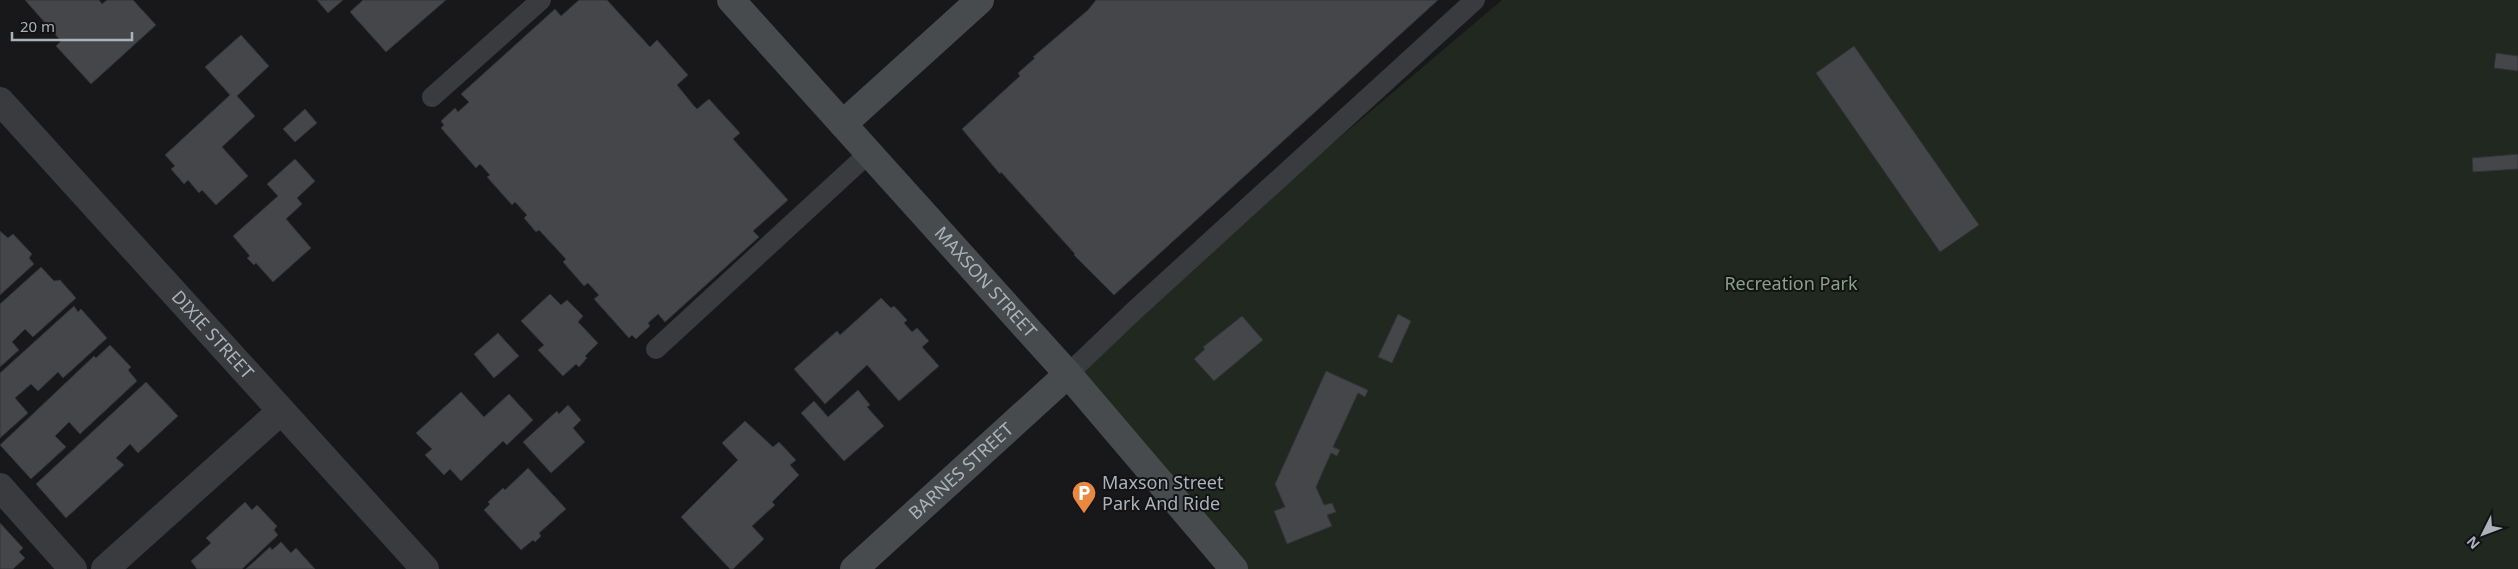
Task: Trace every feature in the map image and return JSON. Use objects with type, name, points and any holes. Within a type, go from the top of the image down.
[{"type":"street","name":"MAXSON STREET","points":[[731,0],[1068,374],[1234,569]]},
{"type":"street","points":[[842,124],[980,0]]},
{"type":"street","name":"DIXIE STREET","points":[[0,101],[424,569]]},
{"type":"street","name":"BARNES STREET","points":[[854,569],[1068,374]]},
{"type":"street","points":[[105,569],[281,411]]},
{"type":"street","points":[[0,487],[73,569]]},
{"type":"lane","points":[[432,97],[541,0]]},
{"type":"lane","points":[[1068,374],[1135,310],[1475,0]]},
{"type":"lane","points":[[656,349],[869,153]]},
{"type":"green space","name":"Recreation Park","points":[[1502,0],[2518,0],[2518,569],[1245,569],[1064,371]]},
{"type":"building","points":[[25,0],[99,0],[102,4],[107,0],[133,0],[156,25],[91,84],[56,46],[61,41]]},
{"type":"building","points":[[317,0],[343,0],[328,13]]},
{"type":"building","points":[[363,0],[446,0],[386,52],[350,12]]},
{"type":"building","points":[[579,0],[607,0],[650,47],[657,40],[688,75],[677,85],[694,106],[697,109],[709,99],[740,133],[733,139],[788,200],[753,231],[759,237],[665,322],[658,314],[648,323],[650,326],[636,339],[632,335],[629,338],[594,299],[599,295],[588,283],[584,286],[563,262],[566,259],[539,230],[536,232],[524,218],[527,215],[515,202],[512,205],[487,177],[490,175],[480,164],[476,168],[441,128],[444,125],[441,121],[455,108],[458,112],[469,102],[461,94],[555,9],[561,16]]},
{"type":"building","points":[[1096,0],[1438,0],[1114,295],[1074,255],[962,129],[1020,76],[1018,73],[1035,58],[1033,57],[1088,10]]},
{"type":"building","points":[[241,35],[269,66],[237,96],[255,116],[222,147],[248,176],[216,205],[202,190],[199,193],[188,180],[184,184],[171,169],[175,166],[165,155],[230,95],[205,67]]},
{"type":"building","points":[[1854,46],[1979,225],[1940,252],[1816,73]]},
{"type":"building","points":[[2496,53],[2518,56],[2518,71],[2494,68]]},
{"type":"building","points":[[305,109],[317,123],[295,142],[283,129]]},
{"type":"building","points":[[2518,154],[2518,169],[2473,172],[2472,158]]},
{"type":"building","points":[[295,159],[315,181],[297,198],[302,204],[286,219],[311,248],[273,282],[256,263],[254,265],[247,258],[250,256],[233,236],[278,196],[267,184]]},
{"type":"building","points":[[0,231],[8,238],[13,234],[32,254],[29,258],[34,264],[0,295]]},
{"type":"building","points":[[41,267],[54,281],[60,280],[76,298],[33,337],[25,329],[12,342],[19,350],[0,367],[0,304]]},
{"type":"building","points":[[550,294],[561,305],[567,300],[583,316],[578,322],[598,343],[585,356],[587,358],[579,367],[576,364],[563,376],[538,350],[544,345],[521,321]]},
{"type":"building","points":[[881,298],[891,308],[894,306],[907,320],[904,323],[912,332],[917,328],[929,341],[922,347],[939,366],[899,401],[867,365],[825,404],[794,369],[837,331],[840,335]]},
{"type":"building","points":[[74,306],[78,312],[81,309],[107,338],[63,378],[58,372],[38,391],[31,384],[15,398],[28,413],[0,438],[0,373]]},
{"type":"building","points":[[1398,314],[1411,321],[1392,363],[1378,357]]},
{"type":"building","points":[[1242,316],[1263,340],[1214,381],[1194,359],[1205,349],[1203,347]]},
{"type":"building","points":[[498,333],[519,356],[494,378],[474,354]]},
{"type":"building","points":[[110,345],[131,367],[128,370],[137,381],[80,434],[69,422],[55,436],[66,447],[31,479],[0,445],[94,356],[96,358]]},
{"type":"building","points":[[1326,371],[1368,390],[1365,397],[1358,393],[1333,447],[1340,450],[1337,456],[1331,453],[1316,487],[1324,505],[1332,503],[1336,512],[1327,515],[1332,526],[1287,544],[1274,511],[1285,507],[1275,484]]},
{"type":"building","points":[[146,382],[178,416],[138,453],[130,444],[116,458],[124,465],[66,518],[36,484]]},
{"type":"building","points":[[858,390],[870,405],[867,407],[884,426],[844,461],[801,413],[814,401],[828,417]]},
{"type":"building","points":[[461,392],[484,417],[509,394],[533,420],[507,445],[503,441],[461,481],[450,469],[444,475],[425,455],[432,449],[416,433]]},
{"type":"building","points":[[568,405],[581,420],[573,428],[585,442],[551,473],[523,442],[557,411],[559,414]]},
{"type":"building","points":[[745,421],[773,447],[779,442],[796,460],[790,465],[799,475],[772,502],[775,505],[752,526],[764,539],[733,569],[730,569],[681,517],[738,460],[722,443]]},
{"type":"building","points":[[528,468],[566,509],[539,533],[541,536],[535,542],[533,540],[521,550],[484,510],[490,504],[488,502],[503,488],[505,490]]},
{"type":"building","points":[[245,502],[252,510],[257,505],[277,526],[274,530],[278,535],[242,569],[197,569],[191,561],[211,543],[206,538]]},
{"type":"building","points":[[0,523],[23,548],[19,552],[25,558],[13,569],[0,569]]},
{"type":"building","points":[[281,542],[291,553],[296,548],[315,569],[246,569],[270,547],[272,550]]},
{"type":"place","name":"Maxson Street Park And Ride","points":[[1084,514]]}]
